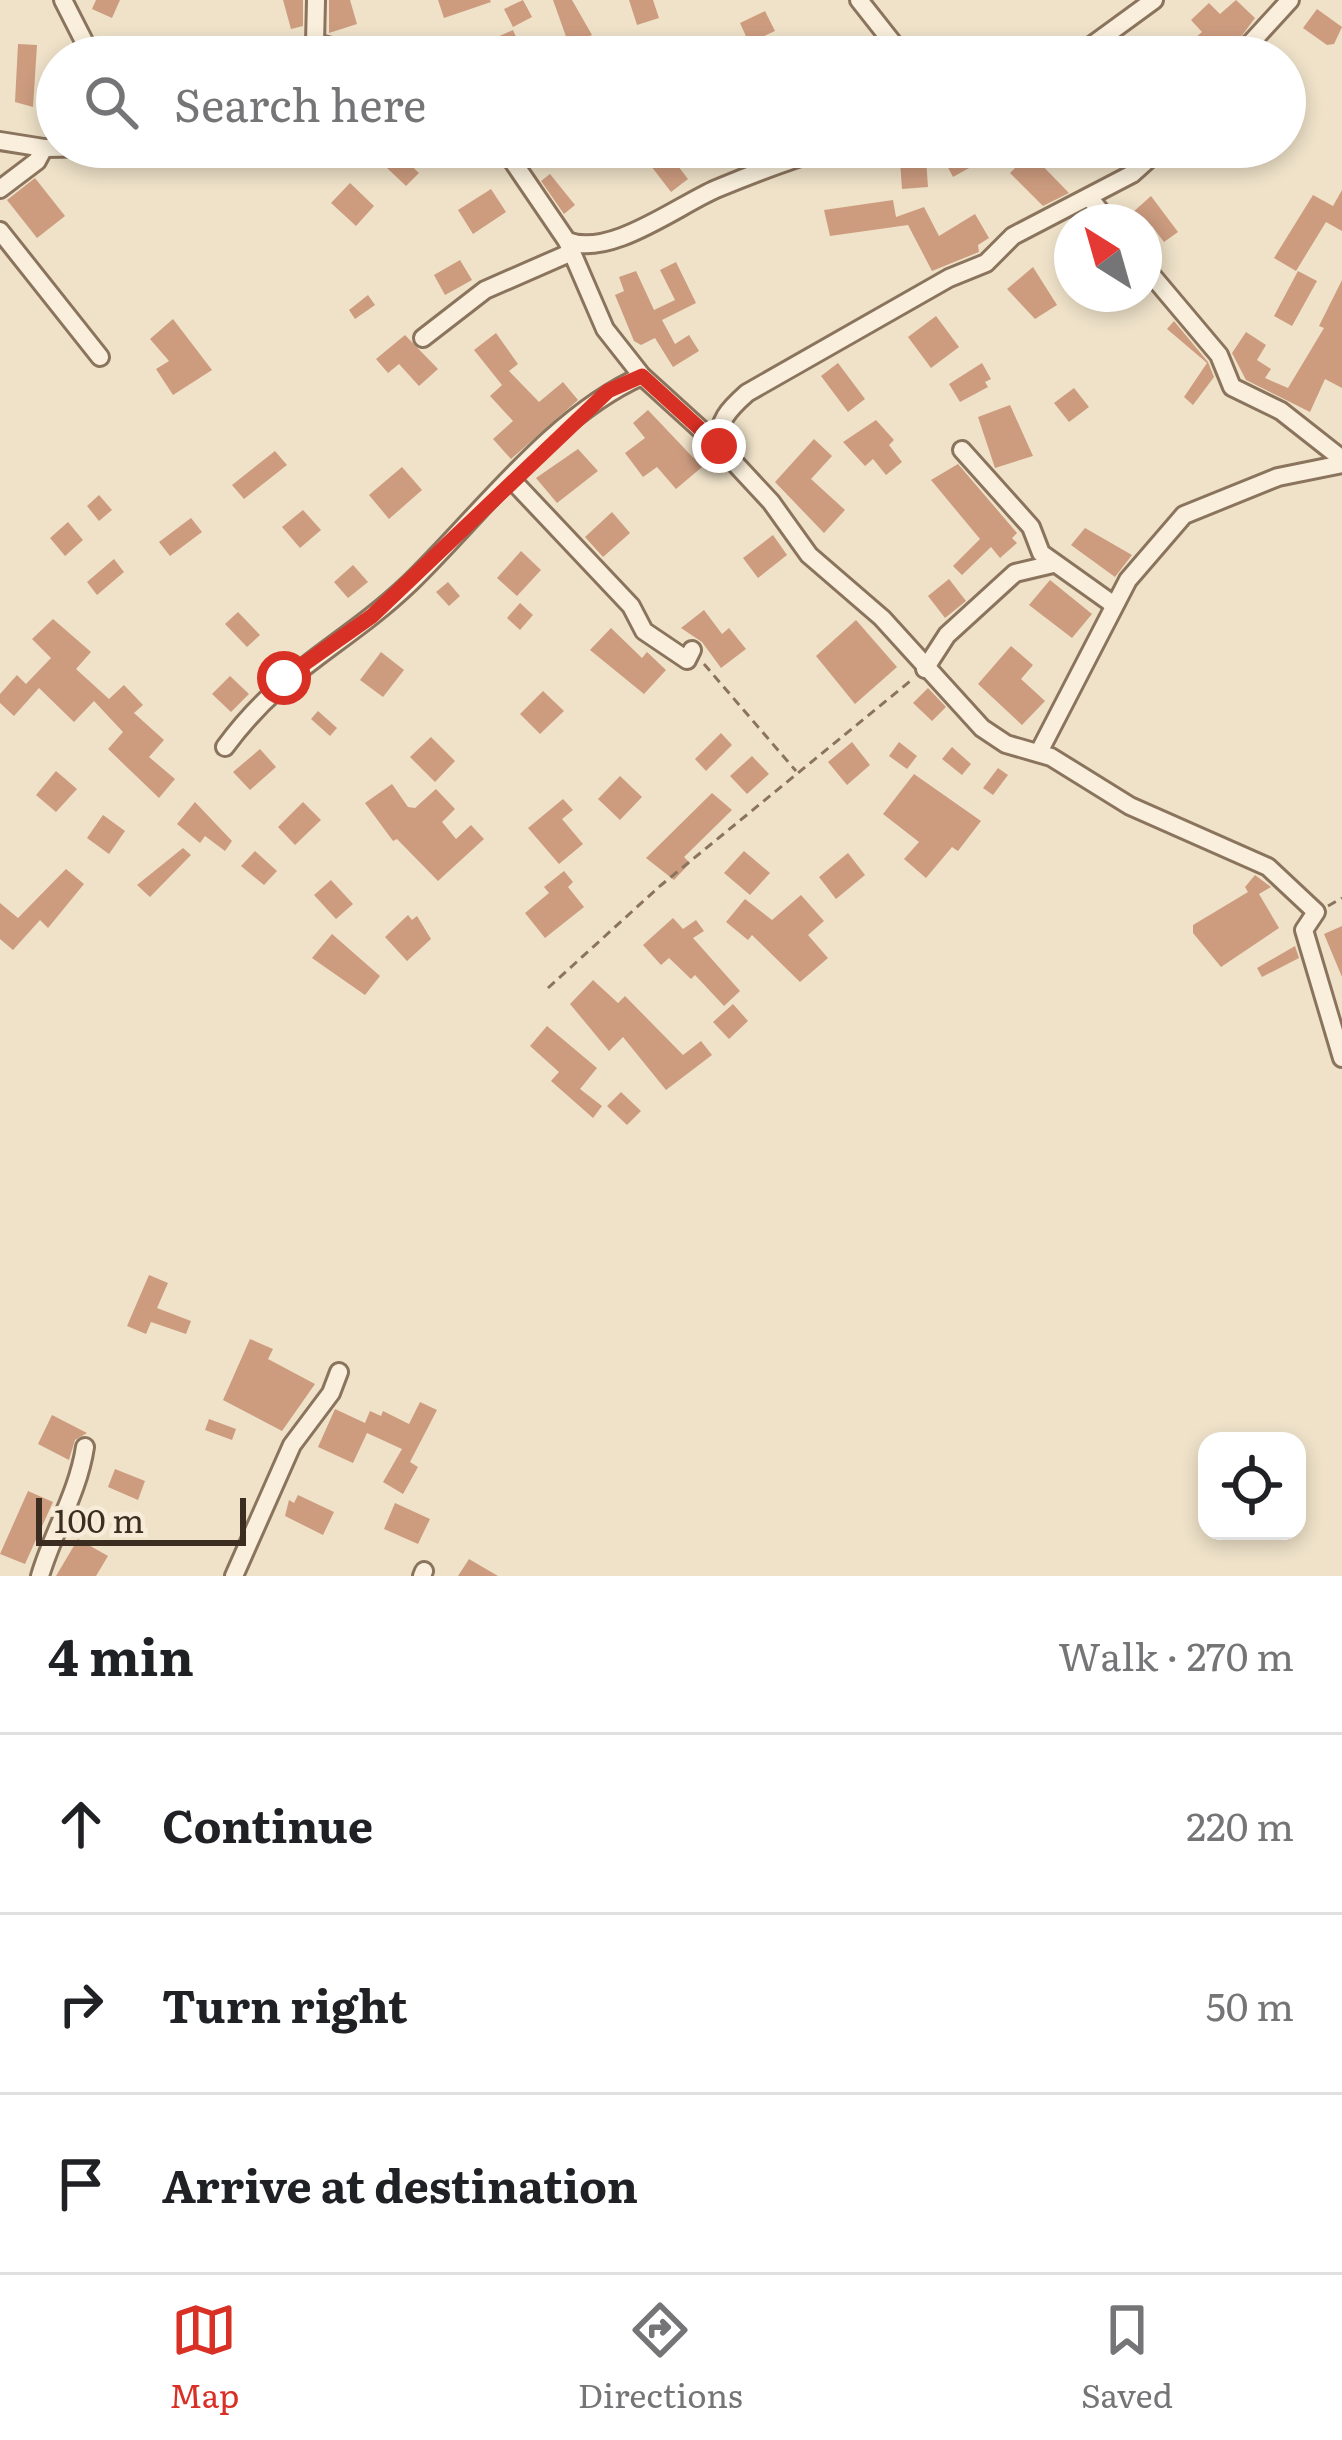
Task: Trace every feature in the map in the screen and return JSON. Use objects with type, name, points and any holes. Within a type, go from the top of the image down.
[{"type":"street","points":[[63,0],[81,36]]},
{"type":"street","points":[[315,36],[316,0]]},
{"type":"street","points":[[859,0],[887,36]]},
{"type":"street","points":[[1105,36],[1154,0]]},
{"type":"street","points":[[1257,36],[1290,0]]},
{"type":"street","points":[[0,141],[36,147]]},
{"type":"street","points":[[0,189],[36,162]]},
{"type":"street","points":[[517,168],[569,247],[605,329],[642,376],[719,446],[771,502],[809,555],[868,604],[982,728],[1006,744],[1039,752],[1130,806],[1268,867],[1316,912],[1304,930],[1342,1058]]},
{"type":"street","points":[[423,338],[485,290],[569,247],[644,229],[709,192],[775,168]]},
{"type":"street","points":[[719,446],[718,427],[747,393],[949,278],[986,263],[1013,236],[1139,168]]},
{"type":"street","points":[[1090,196],[1096,204]]},
{"type":"street","points":[[0,231],[100,357]]},
{"type":"street","points":[[1162,287],[1219,355],[1232,387],[1281,411],[1342,461]]},
{"type":"street","points":[[225,747],[284,678],[372,616],[608,391],[642,376]]},
{"type":"street","points":[[962,450],[1030,526],[1041,553],[1114,605]]},
{"type":"street","points":[[1039,752],[1114,605],[1146,554],[1184,515],[1278,477],[1342,461]]},
{"type":"street","points":[[512,480],[631,606],[644,631],[687,660],[692,650]]},
{"type":"street","points":[[925,669],[947,634],[1015,573],[1053,564]]},
{"type":"street","points":[[234,1576],[292,1445],[331,1394],[339,1372]]},
{"type":"street","points":[[40,1576],[55,1526],[81,1474],[85,1448]]},
{"type":"path","points":[[692,650],[797,772]]},
{"type":"path","points":[[548,988],[797,772],[925,669]]},
{"type":"building","points":[[96,0],[120,0],[112,18],[92,9]]},
{"type":"building","points":[[283,0],[303,0],[303,26],[291,29]]},
{"type":"building","points":[[329,0],[350,0],[357,24],[329,33]]},
{"type":"building","points":[[438,0],[490,0],[491,2],[444,18]]},
{"type":"building","points":[[523,0],[532,17],[513,27],[504,9]]},
{"type":"building","points":[[553,0],[572,0],[592,35],[566,36]]},
{"type":"building","points":[[629,0],[653,0],[659,18],[637,25]]},
{"type":"building","points":[[1236,0],[1255,18],[1242,36],[1197,36],[1202,32],[1191,20],[1209,3],[1220,14]]},
{"type":"building","points":[[1317,9],[1342,27],[1334,44],[1327,45],[1303,28]]},
{"type":"building","points":[[765,11],[775,31],[746,36],[740,23]]},
{"type":"building","points":[[18,44],[36,45],[33,107],[15,102]]},
{"type":"building","points":[[387,168],[414,168],[419,173],[406,186]]},
{"type":"building","points":[[653,168],[680,168],[688,179],[671,192]]},
{"type":"building","points":[[900,168],[927,168],[928,187],[902,189]]},
{"type":"building","points":[[948,168],[969,168],[953,177]]},
{"type":"building","points":[[1015,168],[1045,168],[1069,193],[1043,206],[1010,173]]},
{"type":"building","points":[[550,174],[575,205],[564,214],[541,181]]},
{"type":"building","points":[[35,178],[65,216],[37,238],[7,200]]},
{"type":"building","points":[[350,183],[374,206],[356,226],[331,203]]},
{"type":"building","points":[[491,189],[506,212],[473,234],[458,210]]},
{"type":"building","points":[[1342,190],[1342,231],[1326,222],[1296,271],[1274,258],[1313,195],[1333,206]]},
{"type":"building","points":[[893,200],[896,217],[924,207],[939,236],[975,214],[989,238],[978,245],[979,252],[932,271],[908,225],[830,236],[824,210]]},
{"type":"building","points":[[1162,211],[1178,232],[1162,239]]},
{"type":"building","points":[[460,260],[472,280],[445,295],[434,275]]},
{"type":"building","points":[[676,262],[696,303],[662,320],[675,344],[689,335],[699,351],[673,367],[655,338],[641,345],[634,341],[615,295],[624,291],[619,277],[636,271],[654,310],[675,300],[660,270]]},
{"type":"building","points":[[1033,267],[1054,307],[1035,319],[1007,289]]},
{"type":"building","points":[[1298,271],[1317,281],[1292,326],[1274,316]]},
{"type":"building","points":[[1342,280],[1342,388],[1325,379],[1310,412],[1246,380],[1232,353],[1246,332],[1266,345],[1257,360],[1271,369],[1265,378],[1288,388],[1324,328],[1319,326]]},
{"type":"building","points":[[368,295],[375,305],[355,319],[349,310]]},
{"type":"building","points":[[936,316],[959,347],[931,368],[908,337]]},
{"type":"building","points":[[173,319],[212,370],[173,395],[156,369],[169,361],[150,339]]},
{"type":"building","points":[[1174,321],[1208,362],[1214,377],[1193,405],[1184,397],[1207,363],[1167,329]]},
{"type":"building","points":[[496,333],[518,364],[509,371],[539,402],[563,382],[578,400],[511,459],[493,439],[513,421],[490,396],[502,385],[474,350]]},
{"type":"building","points":[[405,335],[438,369],[419,386],[399,364],[388,373],[376,359]]},
{"type":"building","points":[[838,363],[865,399],[848,412],[821,376]]},
{"type":"building","points":[[982,363],[991,379],[985,382],[988,387],[960,402],[949,384]]},
{"type":"building","points":[[1074,388],[1089,407],[1069,422],[1054,403]]},
{"type":"building","points":[[1010,405],[1033,456],[995,468],[978,417]]},
{"type":"building","points":[[648,410],[702,467],[676,489],[657,467],[643,477],[625,453],[645,438],[633,423]]},
{"type":"building","points":[[876,420],[894,440],[889,445],[902,462],[886,475],[873,459],[865,466],[843,442]]},
{"type":"building","points":[[814,439],[832,456],[811,479],[845,510],[824,533],[775,482]]},
{"type":"building","points":[[578,449],[598,471],[557,503],[536,478]]},
{"type":"building","points":[[275,451],[287,465],[244,499],[232,485]]},
{"type":"building","points":[[958,464],[1017,533],[1012,538],[1017,543],[1000,558],[991,547],[962,575],[953,566],[980,539],[931,480]]},
{"type":"building","points":[[402,467],[422,490],[389,519],[369,495]]},
{"type":"building","points":[[99,495],[112,510],[99,521],[87,506]]},
{"type":"building","points":[[303,510],[321,530],[300,548],[282,527]]},
{"type":"building","points":[[612,512],[630,533],[603,557],[585,537]]},
{"type":"building","points":[[191,518],[202,532],[170,556],[159,542]]},
{"type":"building","points":[[68,522],[83,540],[65,556],[50,538]]},
{"type":"building","points":[[1085,528],[1132,555],[1115,577],[1071,545]]},
{"type":"building","points":[[773,535],[787,555],[758,578],[743,558]]},
{"type":"building","points":[[521,551],[541,570],[517,596],[497,578]]},
{"type":"building","points":[[114,559],[124,572],[97,595],[87,582]]},
{"type":"building","points":[[353,565],[368,582],[348,598],[334,582]]},
{"type":"building","points":[[949,579],[966,601],[945,618],[928,596]]},
{"type":"building","points":[[1050,580],[1092,614],[1072,638],[1029,605]]},
{"type":"building","points":[[448,582],[460,596],[449,606],[436,592]]},
{"type":"building","points":[[520,603],[533,615],[520,630],[507,618]]},
{"type":"building","points":[[704,610],[722,634],[729,628],[746,649],[721,668],[702,642],[681,628]]},
{"type":"building","points":[[238,612],[260,635],[247,647],[225,624]]},
{"type":"building","points":[[53,619],[91,652],[76,669],[109,699],[124,685],[143,705],[134,713],[164,740],[149,757],[175,779],[159,798],[108,749],[123,732],[94,701],[74,722],[39,688],[14,716],[0,703],[0,694],[17,675],[26,684],[51,658],[32,639]]},
{"type":"building","points":[[856,620],[897,667],[855,704],[816,656]]},
{"type":"building","points":[[611,628],[642,658],[647,652],[666,670],[644,694],[590,650]]},
{"type":"building","points":[[1011,646],[1033,665],[1021,679],[1045,701],[1022,725],[978,684]]},
{"type":"building","points":[[381,652],[404,670],[383,697],[360,680]]},
{"type":"building","points":[[230,676],[249,694],[231,712],[212,694]]},
{"type":"building","points":[[928,688],[946,707],[932,721],[913,703]]},
{"type":"building","points":[[543,691],[564,711],[540,734],[520,714]]},
{"type":"building","points":[[318,711],[337,728],[330,736],[311,719]]},
{"type":"building","points":[[721,733],[732,745],[706,771],[695,759]]},
{"type":"building","points":[[431,737],[455,761],[435,782],[410,757]]},
{"type":"building","points":[[852,742],[870,765],[847,785],[828,762]]},
{"type":"building","points":[[899,742],[917,756],[907,769],[889,756]]},
{"type":"building","points":[[952,747],[971,764],[962,775],[942,759]]},
{"type":"building","points":[[260,749],[276,767],[250,790],[233,772]]},
{"type":"building","points":[[752,756],[769,774],[747,794],[730,776]]},
{"type":"building","points":[[998,768],[1008,775],[993,795],[983,788]]},
{"type":"building","points":[[56,771],[77,789],[56,812],[36,795]]},
{"type":"building","points":[[914,774],[981,821],[958,851],[952,847],[926,878],[904,859],[919,842],[883,814]]},
{"type":"building","points":[[620,776],[642,797],[620,820],[598,799]]},
{"type":"building","points":[[392,784],[408,807],[415,808],[436,789],[455,809],[442,822],[456,839],[471,825],[484,839],[438,881],[397,839],[393,841],[365,803]]},
{"type":"building","points":[[712,793],[732,810],[684,857],[690,863],[674,880],[646,858]]},
{"type":"building","points":[[563,799],[573,810],[562,819],[583,844],[559,864],[528,828]]},
{"type":"building","points":[[195,802],[232,841],[225,851],[205,836],[200,843],[177,824]]},
{"type":"building","points":[[303,802],[321,820],[295,845],[278,827]]},
{"type":"building","points":[[103,815],[125,831],[109,854],[87,838]]},
{"type":"building","points":[[183,848],[191,855],[150,897],[137,885]]},
{"type":"building","points":[[255,851],[277,871],[264,885],[241,866]]},
{"type":"building","points":[[744,851],[770,873],[750,895],[724,873]]},
{"type":"building","points":[[848,853],[865,875],[836,899],[819,877]]},
{"type":"building","points":[[66,869],[84,884],[48,928],[40,920],[13,950],[0,939],[0,903],[18,918]]},
{"type":"building","points":[[564,871],[573,882],[568,887],[584,907],[545,938],[525,913],[549,893],[544,887]]},
{"type":"building","points":[[1255,875],[1271,887],[1259,894],[1279,928],[1221,967],[1193,933],[1193,925],[1248,892],[1245,887]]},
{"type":"building","points":[[331,880],[353,904],[336,919],[314,895]]},
{"type":"building","points":[[801,895],[824,921],[808,935],[828,958],[800,982],[752,935],[748,940],[726,922],[745,899],[772,920]]},
{"type":"building","points":[[408,915],[412,920],[417,916],[431,939],[407,961],[385,937]]},
{"type":"building","points":[[673,918],[683,929],[696,920],[704,931],[693,938],[740,991],[724,1006],[695,975],[691,979],[669,958],[661,965],[643,945]]},
{"type":"building","points":[[1342,926],[1342,977],[1324,934]]},
{"type":"building","points":[[332,934],[380,976],[365,995],[312,958]]},
{"type":"building","points":[[1295,946],[1299,958],[1262,977],[1257,968]]},
{"type":"building","points":[[593,980],[618,1003],[625,996],[683,1055],[701,1041],[712,1055],[666,1090],[623,1037],[609,1051],[570,1004]]},
{"type":"building","points":[[733,1004],[748,1021],[729,1039],[713,1022]]},
{"type":"building","points":[[547,1026],[597,1068],[580,1089],[602,1106],[593,1118],[551,1081],[559,1072],[530,1046]]},
{"type":"building","points":[[621,1092],[641,1111],[627,1125],[607,1106]]},
{"type":"building","points":[[149,1275],[168,1283],[157,1308],[191,1321],[186,1334],[151,1322],[146,1334],[127,1326]]},
{"type":"building","points":[[250,1339],[273,1349],[268,1359],[315,1384],[282,1431],[223,1400]]},
{"type":"building","points":[[420,1402],[437,1410],[410,1462],[418,1467],[403,1494],[383,1482],[402,1449],[367,1433],[353,1463],[318,1447],[335,1409],[365,1423],[370,1411],[381,1416],[383,1411],[409,1424]]},
{"type":"building","points":[[52,1415],[87,1433],[75,1440],[69,1460],[38,1444]]},
{"type":"building","points":[[209,1419],[236,1429],[232,1440],[205,1430]]},
{"type":"building","points":[[115,1469],[145,1481],[138,1500],[108,1487]]},
{"type":"building","points":[[28,1491],[53,1502],[25,1564],[0,1554]]},
{"type":"building","points":[[298,1495],[334,1512],[323,1535],[285,1516],[289,1500],[294,1503]]},
{"type":"building","points":[[395,1503],[430,1519],[418,1544],[384,1529]]},
{"type":"building","points":[[78,1539],[108,1556],[96,1576],[56,1576]]},
{"type":"building","points":[[469,1559],[498,1576],[458,1576]]},
{"type":"route","points":[[284,678],[372,616],[608,391],[642,376],[719,446]]}]
